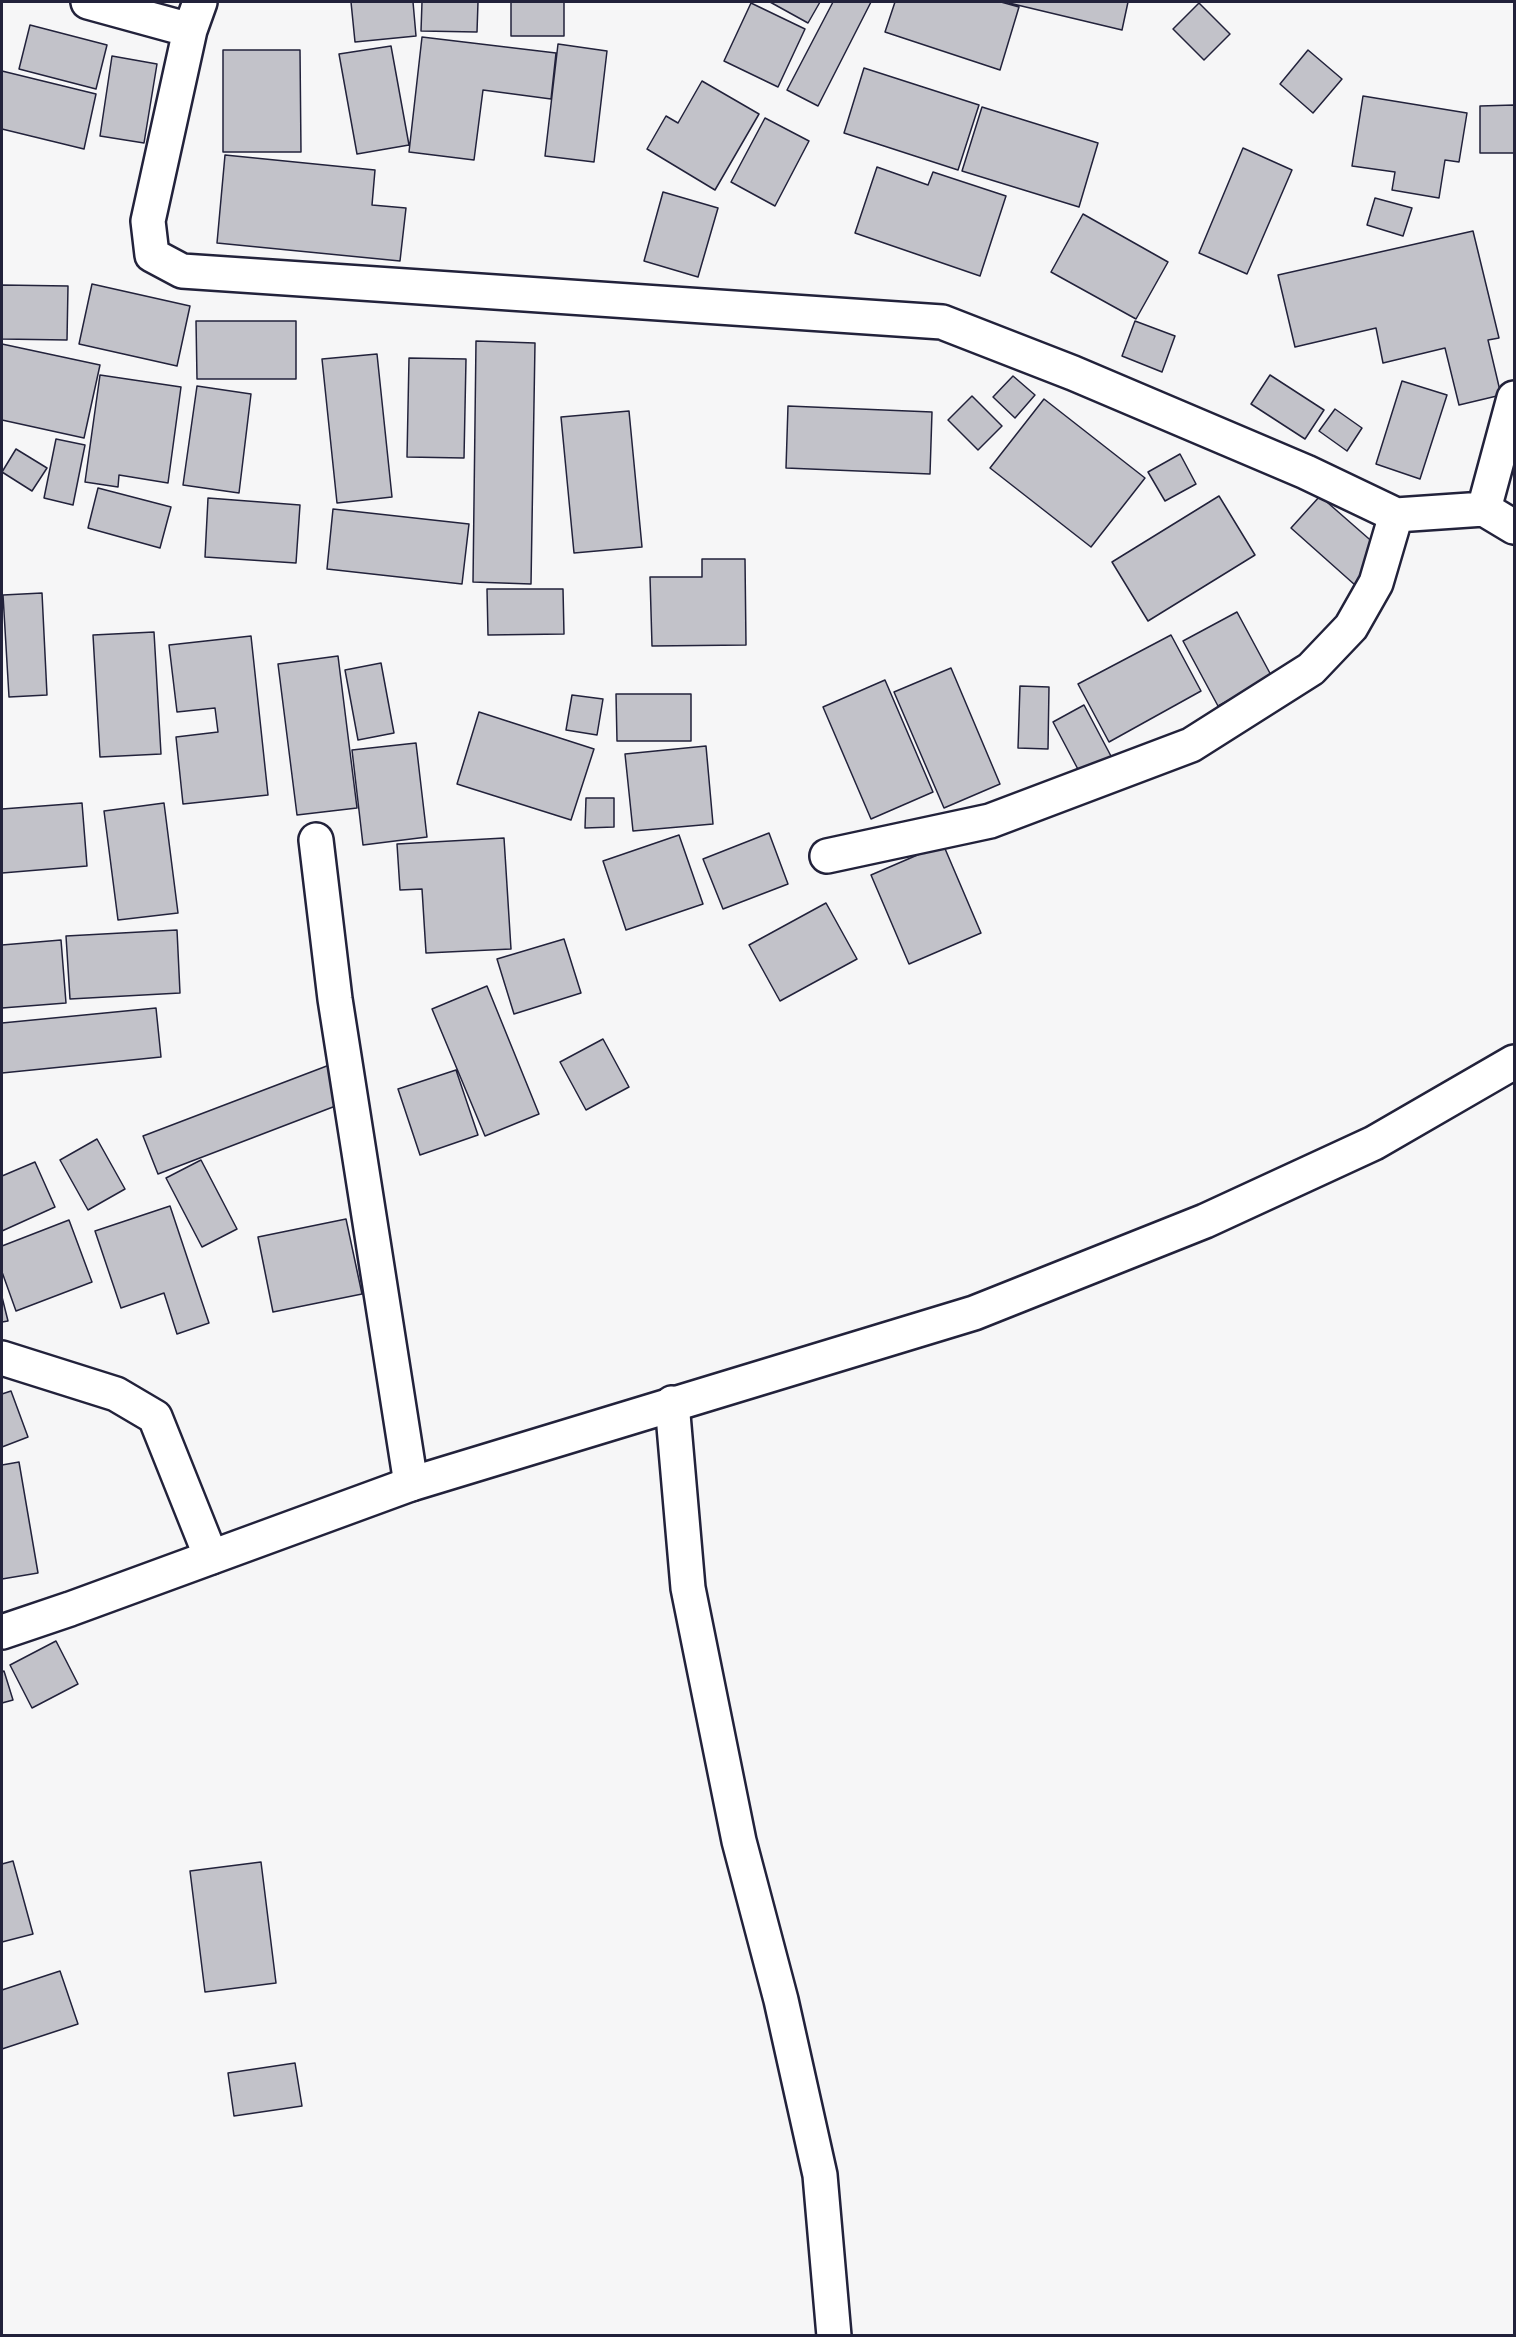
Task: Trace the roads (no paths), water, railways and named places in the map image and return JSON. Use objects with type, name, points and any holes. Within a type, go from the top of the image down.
[{"type":"street","points":[[88,2],[195,16],[148,221],[152,255],[182,271],[942,322],[1073,373],[1306,472],[1396,515],[1484,509],[1515,527]]},
{"type":"street","points":[[1484,509],[1515,398]]},
{"type":"street","points":[[826,856],[990,821],[1191,745],[1311,669],[1351,627],[1376,583],[1396,515]]},
{"type":"street","points":[[316,840],[337,1011],[411,1484]]},
{"type":"street","points":[[2,1632],[411,1484],[974,1313],[1205,1221],[1374,1143],[1515,1062]]},
{"type":"street","points":[[2,1358],[116,1394],[155,1417],[211,1557]]},
{"type":"street","points":[[672,1403],[688,1588],[739,1841],[781,2000],[820,2175],[834,2336]]}]
